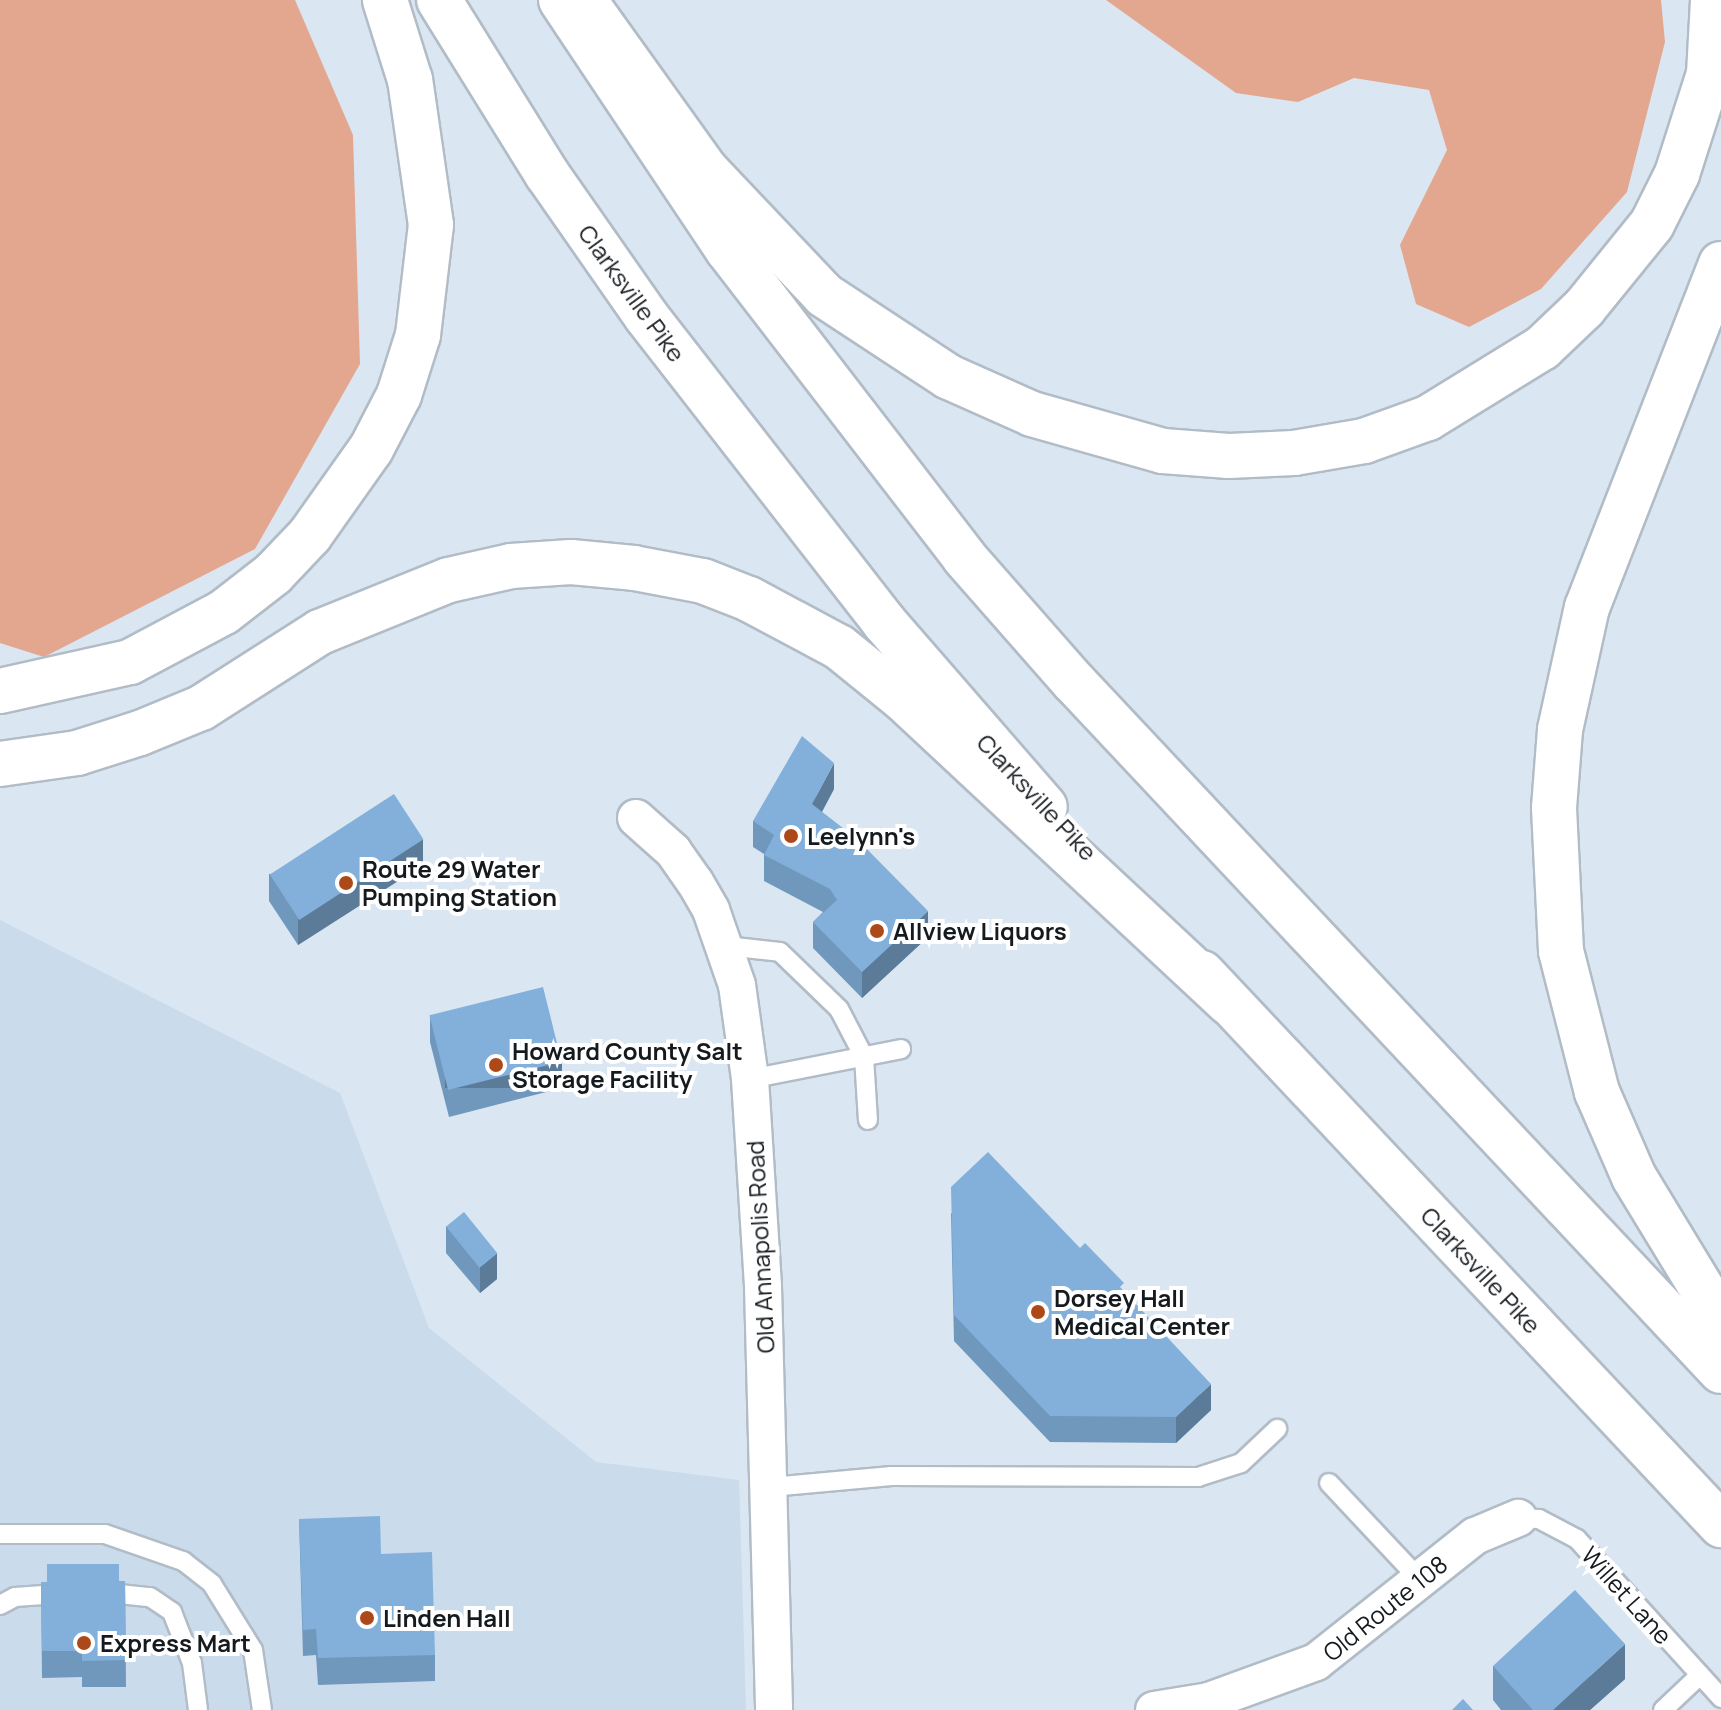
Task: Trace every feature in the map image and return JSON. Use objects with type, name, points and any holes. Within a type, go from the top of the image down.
[{"type":"main road","points":[[0,691],[35,688],[130,662],[224,612],[273,574],[310,535],[371,449],[399,395],[418,335],[431,225],[410,80],[385,0]]},
{"type":"main road","name":"Clarksville Pike","points":[[439,0],[574,213],[768,476],[1000,758],[1721,1525]]},
{"type":"main road","points":[[561,0],[728,250],[964,557],[1085,694],[1721,1371]]},
{"type":"main road","points":[[584,0],[705,169],[824,295],[949,377],[1032,414],[1163,451],[1229,456],[1294,453],[1364,441],[1428,418],[1499,377],[1574,318],[1652,224],[1677,174],[1709,74],[1713,0]]},
{"type":"main road","points":[[1721,264],[1587,607],[1560,730],[1554,808],[1561,951],[1597,1092],[1634,1177],[1721,1320]]},
{"type":"main road","points":[[0,764],[77,753],[201,708],[320,632],[449,580],[526,565],[634,568],[703,581],[749,599],[839,647],[902,698],[1228,1002]]},
{"type":"street","name":"Old Annapolis Road","points":[[636,818],[680,861],[711,910],[737,985],[750,1079],[771,1487],[774,1710]]},
{"type":"street","name":"Old Route 108","points":[[1154,1710],[1209,1701],[1316,1662],[1475,1536],[1518,1518]]},
{"type":"lane","points":[[726,946],[780,952],[839,1009],[864,1057],[868,1120]]},
{"type":"lane","points":[[750,1079],[901,1049]]},
{"type":"lane","points":[[771,1487],[891,1476],[1198,1477],[1241,1463],[1277,1429]]},
{"type":"lane","points":[[1329,1483],[1419,1579]]},
{"type":"lane","name":"Willet Lane","points":[[1518,1518],[1539,1519],[1577,1539],[1721,1698]]},
{"type":"lane","points":[[0,1534],[105,1534],[183,1561],[212,1584],[253,1650],[262,1710]]},
{"type":"lane","points":[[119,1594],[150,1597],[172,1612],[192,1663],[198,1710]]},
{"type":"lane","points":[[0,1605],[15,1597],[47,1595]]},
{"type":"lane","points":[[1663,1710],[1700,1675]]},
{"type":"shaded area","points":[[0,0],[295,0],[353,135],[360,364],[255,549],[44,657],[0,643]]},
{"type":"shaded area","points":[[1106,0],[1661,0],[1665,42],[1627,192],[1541,289],[1469,327],[1416,304],[1400,245],[1447,150],[1429,90],[1354,78],[1298,102],[1236,93]]},
{"type":"shaded area","points":[[0,920],[340,1093],[429,1328],[596,1462],[739,1480],[746,1710],[0,1710]]},
{"type":"building","points":[[802,736],[834,763],[812,804],[857,839],[928,911],[862,972],[813,922],[837,900],[830,889],[764,855],[774,835],[753,821]]},
{"type":"building","points":[[394,794],[423,839],[299,920],[270,875]]},
{"type":"building","name":"Howard County Salt Storage Facility","points":[[543,987],[562,1062],[448,1090],[429,1015]]},
{"type":"building","name":"Dorsey Hall Medical Center","points":[[988,1152],[1080,1248],[1085,1243],[1124,1283],[1120,1287],[1211,1384],[1176,1417],[1050,1416],[954,1315],[951,1187]]},
{"type":"building","points":[[464,1212],[497,1253],[479,1268],[446,1226]]},
{"type":"building","name":"Linden Hall","points":[[380,1516],[381,1554],[432,1552],[435,1655],[318,1658],[316,1629],[303,1630],[299,1519]]},
{"type":"building","points":[[47,1564],[119,1564],[119,1582],[47,1582]]},
{"type":"building","name":"Express Mart","points":[[125,1581],[126,1660],[82,1661],[82,1651],[42,1651],[41,1582]]},
{"type":"building","points":[[1575,1590],[1625,1644],[1553,1710],[1533,1710],[1493,1666]]},
{"type":"building","points":[[1463,1699],[1473,1710],[1452,1710]]},
{"type":"place","name":"Leelynn's","points":[[791,836]]},
{"type":"place","name":"Route 29 Water Pumping Station","points":[[346,883]]},
{"type":"place","name":"Allview Liquors","points":[[877,931]]},
{"type":"place","name":"Howard County Salt Storage Facility","points":[[496,1065]]},
{"type":"place","name":"Dorsey Hall Medical Center","points":[[1038,1312]]},
{"type":"place","name":"Linden Hall","points":[[367,1618]]},
{"type":"place","name":"Express Mart","points":[[84,1643]]}]
